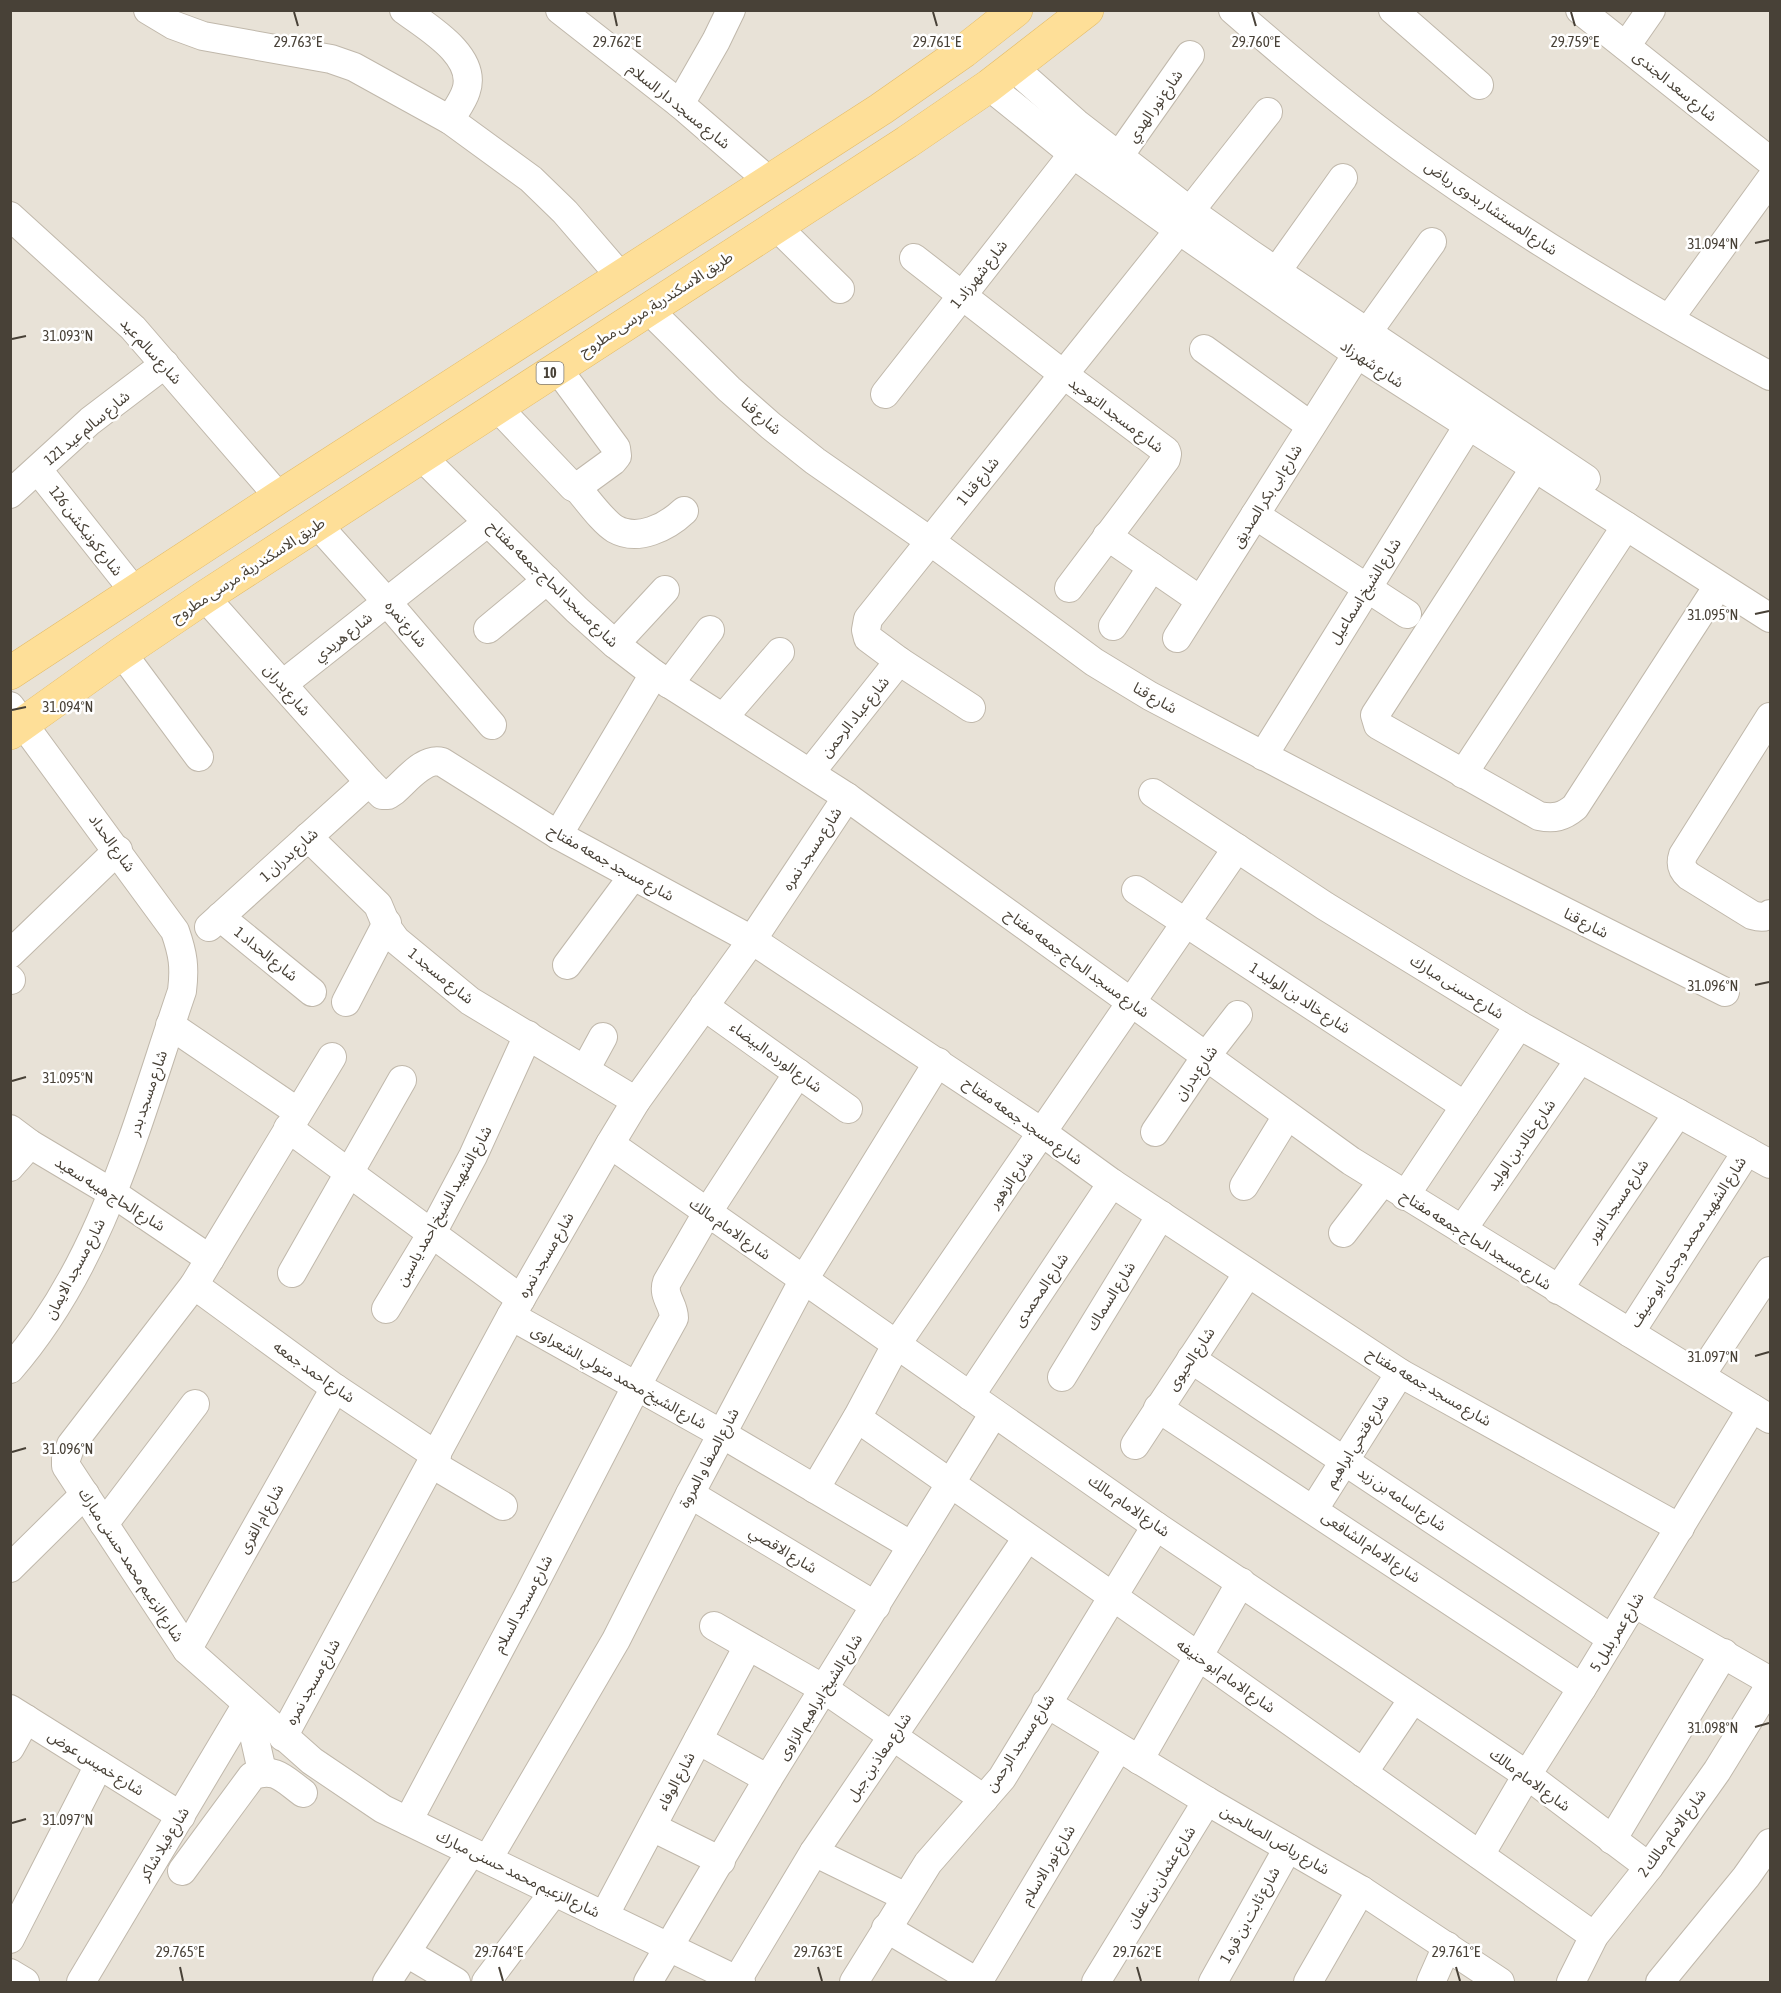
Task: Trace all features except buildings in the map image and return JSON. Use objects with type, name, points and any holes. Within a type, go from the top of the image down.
[{"type":"main road","points":[[10,673],[881,109],[964,51],[1016,10]]},
{"type":"main road","name":"طريق الاسكندرية, مرسى مطروح","points":[[15,721],[907,142],[1002,77],[1087,10]]},
{"type":"street","points":[[148,10],[173,25],[203,36],[331,59],[354,67],[450,120],[531,179],[565,212],[621,277]]},
{"type":"street","points":[[404,10],[451,45],[463,65],[468,80],[466,92],[450,120]]},
{"type":"street","name":"شارع مسجد دار السلام","points":[[560,10],[680,104],[769,181]]},
{"type":"street","name":"شارع المستشار بدوى رياض","points":[[1233,10],[1295,65],[1435,172],[1582,268],[1770,376]]},
{"type":"street","points":[[1393,10],[1479,85]]},
{"type":"street","name":"شارع سعد الجندى","points":[[1580,10],[1770,161]]},
{"type":"street","points":[[1626,46],[1651,10]]},
{"type":"street","points":[[680,104],[716,41],[728,12]]},
{"type":"street","name":"شارع نور الهدي","points":[[1119,156],[1190,55]]},
{"type":"street","name":"شارع شهرزاد","points":[[1002,77],[1073,154],[1184,221],[1276,272],[1362,344],[1468,426],[1626,526],[1713,575],[1770,596]]},
{"type":"street","name":"شارع شهرزاد","points":[[1002,77],[1076,123],[1119,156],[1184,221],[1362,344],[1623,504],[1770,618]]},
{"type":"street","name":"شارع قنا 1","points":[[971,708],[899,662],[868,638],[866,630],[868,619],[1268,112]]},
{"type":"street","name":"شارع شهرزاد 1","points":[[885,394],[1073,154]]},
{"type":"street","points":[[1276,272],[1343,178]]},
{"type":"street","points":[[1669,319],[1770,180]]},
{"type":"street","name":"شارع سالم عيد","points":[[10,216],[133,328],[279,497]]},
{"type":"street","points":[[776,226],[840,289]]},
{"type":"street","name":"شارع ابى بكر الصديق","points":[[1177,638],[1362,344],[1432,242]]},
{"type":"street","name":"شارع مسجد التوحيد","points":[[914,258],[1166,451],[1166,459],[1069,588]]},
{"type":"street","name":"شارع قنا","points":[[648,309],[729,389],[815,461],[930,541],[1094,662],[1150,696],[1263,756],[1470,864],[1725,992]]},
{"type":"street","points":[[1204,349],[1311,426]]},
{"type":"street","name":"شارع سالم عيد 121","points":[[10,494],[90,421],[165,364]]},
{"type":"street","points":[[557,368],[616,448],[617,456],[613,461],[577,488]]},
{"type":"street","points":[[497,408],[573,487],[577,488],[613,528],[622,532],[647,532],[661,528],[684,511]]},
{"type":"street","name":"شارع الشيخ اسماعيل","points":[[1263,756],[1468,426]]},
{"type":"street","name":"شارع مسجد الحاج جمعه مفتاح","points":[[422,457],[615,644],[662,679],[847,797],[1207,1055],[1287,1116],[1394,1189],[1701,1375],[1761,1414]]},
{"type":"street","points":[[1534,468],[1375,715],[1378,725],[1539,816],[1552,819],[1565,816],[1575,807],[1713,575]]},
{"type":"street","name":"شارع كونيكشن 126","points":[[38,470],[134,591]]},
{"type":"street","points":[[1255,515],[1407,614]]},
{"type":"street","name":"شارع هريدي","points":[[283,684],[489,522]]},
{"type":"street","name":"شارع نمره","points":[[318,525],[492,725]]},
{"type":"street","points":[[1463,774],[1626,526]]},
{"type":"street","points":[[1107,536],[1200,600]]},
{"type":"street","points":[[1113,626],[1152,567]]},
{"type":"street","points":[[488,629],[547,580]]},
{"type":"street","points":[[615,644],[664,590]]},
{"type":"street","name":"شارع بدران","points":[[206,597],[369,782]]},
{"type":"street","points":[[558,835],[662,679],[710,630]]},
{"type":"street","points":[[723,718],[780,652]]},
{"type":"street","points":[[122,653],[199,757]]},
{"type":"street","name":"شارع عباد الرحمن","points":[[810,773],[899,662]]},
{"type":"street","points":[[1770,717],[1681,860],[1682,867],[1689,876],[1752,915],[1767,917],[1770,914]]},
{"type":"street","name":"شارع الحداد","points":[[15,721],[118,850],[175,931],[182,950],[184,971],[182,991]]},
{"type":"street","name":"شارع مسجد جمعه مفتاح","points":[[369,782],[382,795],[388,795],[427,762],[435,760],[442,762],[558,835],[752,940],[938,1062],[1112,1183],[1400,1373],[1680,1528]]},
{"type":"street","name":"شارع بدران 1","points":[[215,922],[369,782]]},
{"type":"street","name":"شارع حسنى مبارك","points":[[1153,793],[1325,906],[1519,1025],[1759,1158]]},
{"type":"street","name":"شارع مسجد نمره","points":[[283,1737],[516,1308],[610,1144],[636,1101],[752,940],[847,797]]},
{"type":"street","name":"شارع مسجد 1","points":[[308,837],[378,905],[388,929],[396,939],[470,1001],[636,1101]]},
{"type":"street","name":"شارع الزهور","points":[[815,1489],[896,1345],[1133,1003],[1237,848]]},
{"type":"street","points":[[10,954],[118,850]]},
{"type":"street","points":[[567,965],[633,876]]},
{"type":"street","name":"شارع خالد بن الوليد 1","points":[[1136,890],[1465,1106]]},
{"type":"street","name":"شارع الحداد 1","points":[[215,922],[312,992]]},
{"type":"street","points":[[346,1002],[387,923]]},
{"type":"street","name":"شارع مسجد بدر","points":[[114,1194],[182,991]]},
{"type":"street","name":"شارع الورده البيضاء","points":[[704,1006],[848,1109]]},
{"type":"street","name":"شارع بدران","points":[[1155,1132],[1207,1055],[1238,1015]]},
{"type":"street","name":"شارع الشيخ محمد متولي الشعراوى","points":[[171,1025],[293,1120],[350,1172],[432,1233],[516,1308],[636,1387],[722,1434],[912,1546]]},
{"type":"street","points":[[1343,1233],[1394,1189],[1465,1106],[1519,1025]]},
{"type":"street","name":"شارع الشهيد الشيخ احمد ياسين","points":[[386,1309],[432,1233],[474,1156],[528,1035]]},
{"type":"street","points":[[585,1070],[603,1037]]},
{"type":"street","name":"شارع الزعيم محمد حسنى مبارك","points":[[332,1057],[194,1285],[68,1452],[66,1466],[187,1650],[312,1761],[383,1809],[738,1982]]},
{"type":"street","name":"شارع خالد بن الوليد","points":[[1462,1230],[1580,1059]]},
{"type":"street","name":"شارع الصفا و المروة","points":[[387,1983],[479,1855],[616,1640],[690,1494],[803,1281],[938,1062]]},
{"type":"street","name":"شارع مسجد السلام","points":[[408,1821],[674,1318],[674,1310],[664,1289],[667,1282],[707,1213],[798,1073]]},
{"type":"street","points":[[292,1273],[402,1080]]},
{"type":"street","name":"شارع مسجد النور","points":[[1558,1290],[1678,1113]]},
{"type":"street","points":[[1244,1186],[1287,1116]]},
{"type":"street","points":[[10,1167],[20,1136]]},
{"type":"street","name":"شارع الحاج هيبه سعيد","points":[[20,1136],[114,1194],[210,1259]]},
{"type":"street","name":"شارع الامام مالك","points":[[610,1144],[1156,1526],[1527,1775],[1649,1867]]},
{"type":"street","name":"شارع الشهيد محمد وجدى ابو ضيف","points":[[1630,1333],[1759,1158]]},
{"type":"street","name":"شارع المحمدى","points":[[970,1396],[1112,1183]]},
{"type":"street","name":"شارع مسجد الايمان","points":[[10,1369],[34,1342],[56,1309],[114,1194]]},
{"type":"street","name":"شارع السماك","points":[[1062,1377],[1161,1215]]},
{"type":"street","points":[[1701,1375],[1770,1271]]},
{"type":"street","name":"شارع الحيوى","points":[[1135,1444],[1248,1273]]},
{"type":"street","name":"شارع احمد جمعه","points":[[194,1285],[435,1460]]},
{"type":"street","name":"شارع اسامه بن زيد","points":[[1191,1359],[1612,1638]]},
{"type":"street","name":"شارع فتحي ابراهيم","points":[[1314,1509],[1400,1373]]},
{"type":"street","name":"شارع ام القرى","points":[[187,1650],[335,1388]]},
{"type":"street","points":[[104,1524],[195,1404]]},
{"type":"street","name":"شارع الامام الشافعى","points":[[1158,1408],[1582,1688]]},
{"type":"street","name":"شارع الشيخ ابراهيم الزاوى","points":[[648,1983],[768,1779],[994,1413]]},
{"type":"street","name":"شارع عمر بلبل 5","points":[[1480,1855],[1680,1528],[1761,1414]]},
{"type":"street","name":"شارع الامام ابو حنيفه","points":[[857,1418],[1594,1936]]},
{"type":"street","points":[[435,1460],[503,1506]]},
{"type":"street","points":[[10,1568],[85,1494]]},
{"type":"street","name":"شارع الاقصي","points":[[690,1494],[876,1606]]},
{"type":"street","name":"شارع مسجد الرحمن","points":[[854,1983],[928,1863],[1002,1778],[1156,1526]]},
{"type":"street","name":"شارع معاذ بن جبل","points":[[738,1982],[814,1852],[1027,1538]]},
{"type":"street","name":"شارع نور الاسلام","points":[[978,1983],[1128,1754],[1198,1656],[1241,1582]]},
{"type":"street","points":[[1634,1603],[1724,1653],[1770,1683]]},
{"type":"street","points":[[714,1626],[824,1689],[984,1799]]},
{"type":"street","name":"شارع الوفاء","points":[[604,1916],[748,1646]]},
{"type":"street","points":[[1612,1840],[1724,1653]]},
{"type":"street","name":"شارع الامام مالك 2","points":[[1574,1981],[1594,1936],[1649,1867],[1717,1771],[1770,1683]]},
{"type":"street","points":[[1363,1773],[1413,1699]]},
{"type":"street","name":"شارع رياض الصالحين","points":[[1046,1703],[1207,1801],[1361,1890],[1500,1983]]},
{"type":"street","points":[[247,1704],[262,1771]]},
{"type":"street","name":"شارع فيلا شاكر","points":[[81,1983],[247,1704]]},
{"type":"street","points":[[10,1748],[18,1714]]},
{"type":"street","name":"شارع خميس عوض","points":[[18,1714],[181,1816]]},
{"type":"street","points":[[698,1740],[768,1779]]},
{"type":"street","points":[[10,1939],[99,1765]]},
{"type":"street","points":[[182,1872],[252,1776],[262,1771],[273,1772],[303,1793]]},
{"type":"street","name":"شارع عثمان بن عفان","points":[[1095,1983],[1207,1801]]},
{"type":"street","points":[[652,1827],[721,1861]]},
{"type":"street","name":"شارع ثابت بن قره 1","points":[[1213,1983],[1288,1848]]},
{"type":"street","points":[[1660,1983],[1769,1849]]},
{"type":"street","points":[[814,1852],[906,1897]]},
{"type":"street","points":[[1308,1983],[1361,1890]]},
{"type":"street","points":[[486,1983],[554,1892]]},
{"type":"street","points":[[886,1929],[978,1983]]},
{"type":"street","points":[[1431,1983],[1447,1946]]},
{"type":"street","points":[[407,1953],[456,1983]]},
{"type":"street","points":[[10,1973],[25,1983]]},
{"type":"shaded area","points":[[11,11],[1770,11],[1770,1982],[11,1982]]}]
